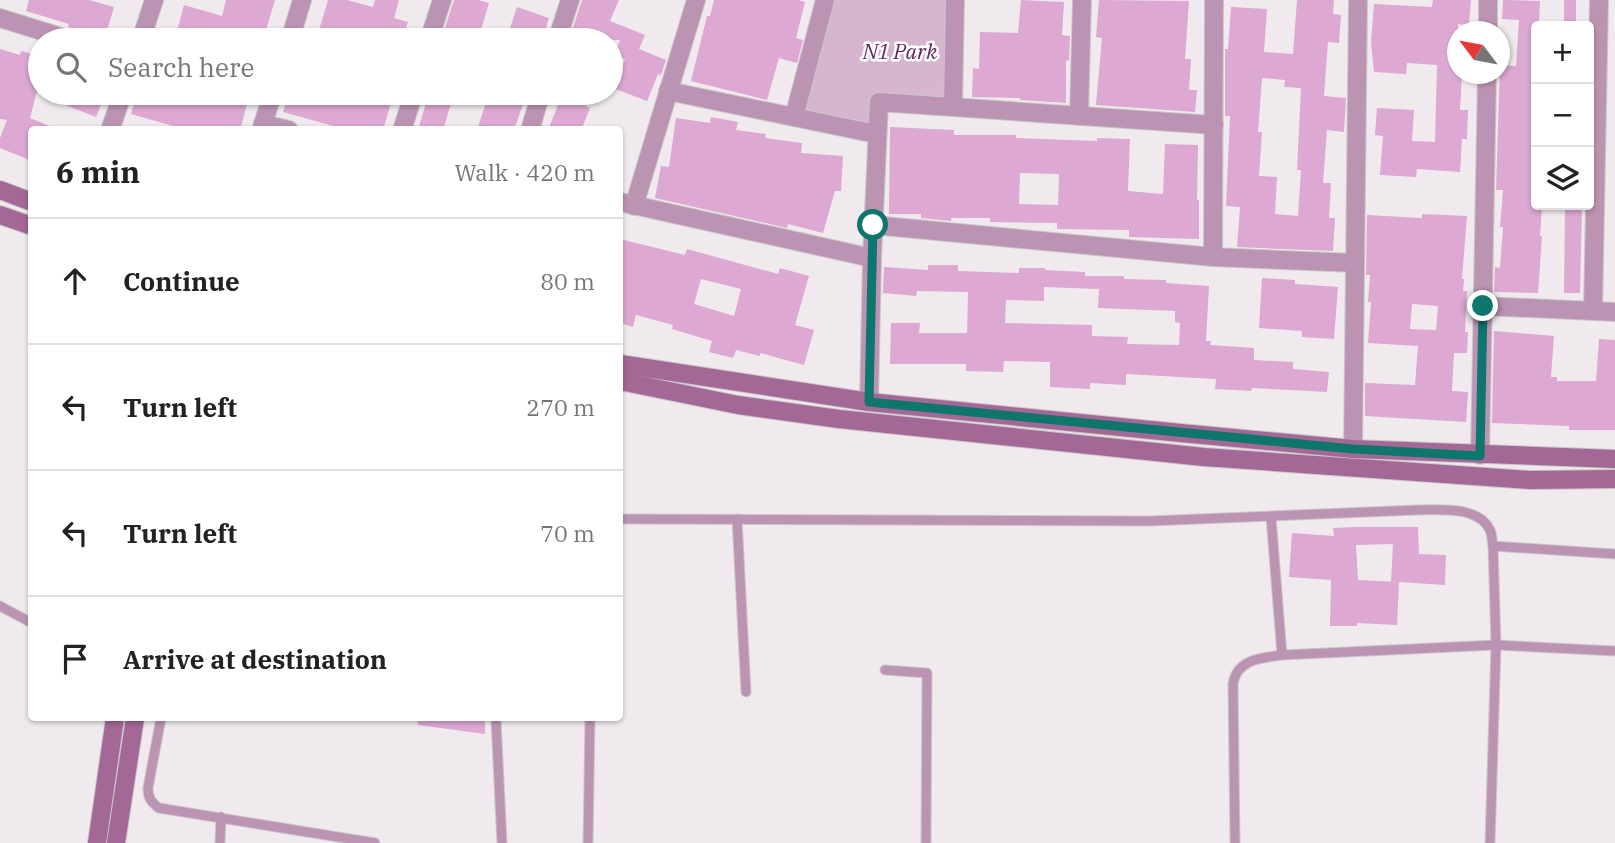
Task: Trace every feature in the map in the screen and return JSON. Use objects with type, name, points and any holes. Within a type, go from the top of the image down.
[{"type":"street","points":[[145,28],[154,0]]},
{"type":"street","points":[[293,28],[302,0]]},
{"type":"street","points":[[433,28],[442,0]]},
{"type":"street","points":[[561,28],[570,0]]},
{"type":"street","points":[[696,0],[668,91],[627,204],[872,258]]},
{"type":"street","points":[[794,117],[825,0]]},
{"type":"street","points":[[953,107],[955,0]]},
{"type":"street","points":[[1079,116],[1082,0]]},
{"type":"street","points":[[1213,257],[1214,0]]},
{"type":"street","points":[[1353,449],[1358,0]]},
{"type":"street","points":[[1488,0],[1488,21]]},
{"type":"street","points":[[1593,311],[1607,22],[1599,0]]},
{"type":"street","points":[[0,18],[32,28]]},
{"type":"street","points":[[1480,456],[1487,84]]},
{"type":"street","points":[[668,91],[876,134]]},
{"type":"street","points":[[869,402],[878,102],[1214,125]]},
{"type":"street","points":[[111,126],[119,105]]},
{"type":"street","points":[[262,126],[269,105]]},
{"type":"street","points":[[403,126],[410,105]]},
{"type":"street","points":[[531,126],[537,105]]},
{"type":"street","points":[[0,190],[28,200]]},
{"type":"street","points":[[0,215],[28,225]]},
{"type":"street","points":[[873,225],[1213,257],[1355,263]]},
{"type":"street","points":[[1483,306],[1615,312]]},
{"type":"street","points":[[623,364],[869,402],[1257,440],[1353,449],[1480,456],[1615,459]]},
{"type":"street","points":[[623,383],[738,405],[839,419],[1255,461],[1530,480],[1615,479]]},
{"type":"street","points":[[1255,461],[1257,440]]},
{"type":"street","points":[[97,843],[115,721]]},
{"type":"street","points":[[116,843],[135,721]]},
{"type":"lane","points":[[623,519],[1150,521],[1450,510],[1469,513],[1483,521],[1490,530],[1493,546],[1496,645],[1490,843]]},
{"type":"lane","points":[[1271,517],[1282,655]]},
{"type":"lane","points":[[737,519],[746,692]]},
{"type":"lane","points":[[1493,546],[1615,554]]},
{"type":"lane","points":[[0,606],[28,621]]},
{"type":"lane","points":[[1235,843],[1234,678],[1251,660],[1282,655],[1496,645],[1615,651]]},
{"type":"lane","points":[[885,670],[927,673],[926,843]]},
{"type":"lane","points":[[161,721],[148,796],[159,808],[375,843]]},
{"type":"lane","points":[[496,721],[502,843]]},
{"type":"lane","points":[[588,843],[590,721]]},
{"type":"lane","points":[[220,843],[221,817]]},
{"type":"green space","name":"N1 Park","points":[[825,0],[955,0],[953,107],[879,102],[876,134],[794,117]]},
{"type":"building","points":[[29,0],[89,0],[114,7],[108,28],[71,28],[68,27],[69,24],[26,11]]},
{"type":"building","points":[[226,0],[275,0],[267,28],[178,28],[184,5],[222,16]]},
{"type":"building","points":[[328,0],[347,0],[373,7],[375,0],[399,0],[394,18],[408,22],[406,28],[320,28]]},
{"type":"building","points":[[454,0],[489,3],[482,28],[445,28]]},
{"type":"building","points":[[582,0],[619,0],[610,21],[645,35],[639,49],[666,60],[647,101],[623,92],[623,28],[573,28]]},
{"type":"building","points":[[714,0],[805,2],[796,38],[803,40],[797,63],[779,58],[767,100],[691,81],[707,16],[710,16]]},
{"type":"building","points":[[1021,0],[1064,2],[1062,35],[1070,36],[1069,61],[1066,60],[1066,103],[972,97],[973,68],[979,69],[980,32],[1018,33]]},
{"type":"building","points":[[1099,0],[1189,1],[1185,59],[1191,59],[1189,90],[1197,90],[1195,112],[1096,105],[1102,38],[1096,37]]},
{"type":"building","points":[[1297,0],[1334,0],[1333,14],[1341,15],[1339,43],[1328,42],[1324,96],[1346,98],[1344,132],[1327,130],[1323,183],[1331,183],[1329,218],[1335,218],[1333,251],[1237,247],[1240,207],[1226,206],[1230,116],[1225,116],[1225,49],[1228,49],[1231,7],[1267,9],[1264,52],[1293,54]],"holes":[[[1262,78],[1285,80],[1284,87],[1301,88],[1298,216],[1275,214],[1277,177],[1259,176],[1262,132],[1258,132]]]},
{"type":"building","points":[[1433,0],[1471,0],[1469,21],[1447,21],[1447,84],[1461,84],[1460,110],[1468,110],[1467,139],[1462,139],[1460,172],[1417,169],[1416,177],[1380,175],[1383,136],[1375,135],[1377,108],[1414,110],[1412,141],[1435,142],[1437,65],[1407,63],[1406,74],[1374,72],[1371,43],[1374,4],[1432,7]]},
{"type":"building","points":[[1503,0],[1540,1],[1539,21],[1531,21],[1531,210],[1542,210],[1538,293],[1494,292],[1495,267],[1500,268],[1503,227],[1500,227],[1503,190],[1496,190],[1499,84],[1510,84],[1510,66],[1516,66],[1519,20],[1502,19]]},
{"type":"building","points":[[1564,0],[1576,0],[1576,21],[1564,21]]},
{"type":"building","points":[[517,7],[549,18],[546,28],[510,28]]},
{"type":"building","points":[[0,49],[20,55],[21,51],[28,53],[28,105],[33,105],[30,118],[50,126],[28,126],[28,159],[0,148],[0,138],[7,120],[0,119]]},
{"type":"building","points":[[65,105],[101,105],[96,117]]},
{"type":"building","points":[[134,105],[247,105],[241,126],[173,126],[131,114]]},
{"type":"building","points":[[285,105],[390,105],[384,126],[333,126],[283,112]]},
{"type":"building","points":[[425,105],[450,105],[444,126],[419,126]]},
{"type":"building","points":[[485,105],[523,105],[515,126],[478,126]]},
{"type":"building","points":[[558,105],[586,105],[590,108],[583,126],[550,126]]},
{"type":"building","points":[[711,117],[738,122],[736,130],[766,134],[765,138],[802,143],[801,153],[843,156],[841,191],[835,191],[823,233],[788,224],[787,228],[655,198],[661,166],[669,167],[676,118],[710,123]]},
{"type":"building","points":[[890,127],[954,130],[954,135],[1016,135],[1016,138],[1097,141],[1097,138],[1130,139],[1128,191],[1163,194],[1165,144],[1198,145],[1199,239],[1129,237],[1129,230],[1057,229],[1057,223],[990,222],[990,218],[951,218],[951,221],[921,218],[921,214],[889,214]],"holes":[[[1020,173],[1059,174],[1058,205],[1019,204]]]},
{"type":"building","points":[[1565,210],[1582,210],[1580,293],[1564,293]]},
{"type":"building","points":[[1422,214],[1467,216],[1462,279],[1463,291],[1467,291],[1467,353],[1454,353],[1452,391],[1468,392],[1466,422],[1365,416],[1365,383],[1415,385],[1418,346],[1368,343],[1371,302],[1368,302],[1370,275],[1366,275],[1367,215],[1422,218]],"holes":[[[1412,304],[1438,306],[1436,330],[1410,329]]]},
{"type":"building","points":[[623,240],[685,255],[687,249],[778,274],[780,268],[809,276],[795,325],[814,330],[804,365],[760,353],[760,356],[736,350],[733,358],[709,352],[712,341],[672,329],[673,325],[636,315],[633,327],[623,324]],"holes":[[[701,279],[741,289],[734,316],[694,304]]]},
{"type":"building","points":[[928,265],[958,265],[958,271],[1019,273],[1019,268],[1045,268],[1085,272],[1085,276],[1124,276],[1124,279],[1166,280],[1166,283],[1209,286],[1206,341],[1211,341],[1210,345],[1254,348],[1254,360],[1293,362],[1293,369],[1329,372],[1327,392],[1215,389],[1216,379],[1126,374],[1126,385],[1090,383],[1090,389],[1050,387],[1050,362],[1004,361],[1003,372],[966,371],[966,364],[890,364],[891,323],[920,323],[919,333],[967,333],[968,292],[917,291],[916,296],[883,293],[884,267],[928,270]],"holes":[[[1044,287],[1099,289],[1098,308],[1175,311],[1175,322],[1180,323],[1179,345],[1127,344],[1128,337],[1092,336],[1092,325],[1005,323],[1006,300],[1044,301]]]},
{"type":"building","points":[[1262,278],[1338,287],[1334,339],[1302,337],[1302,331],[1259,328]]},
{"type":"building","points":[[1494,331],[1554,336],[1551,377],[1557,377],[1557,381],[1596,381],[1599,339],[1615,340],[1615,430],[1569,430],[1569,426],[1492,423]]},
{"type":"building","points":[[1418,527],[1419,554],[1446,555],[1445,585],[1399,582],[1397,625],[1357,623],[1357,626],[1330,626],[1331,580],[1289,577],[1292,533],[1334,536],[1333,528]],"holes":[[[1393,544],[1391,582],[1358,580],[1356,545]]]},
{"type":"building","points":[[418,721],[485,721],[485,734],[418,725]]},
{"type":"route","points":[[873,225],[869,402],[1353,449],[1480,456],[1483,306]]}]
